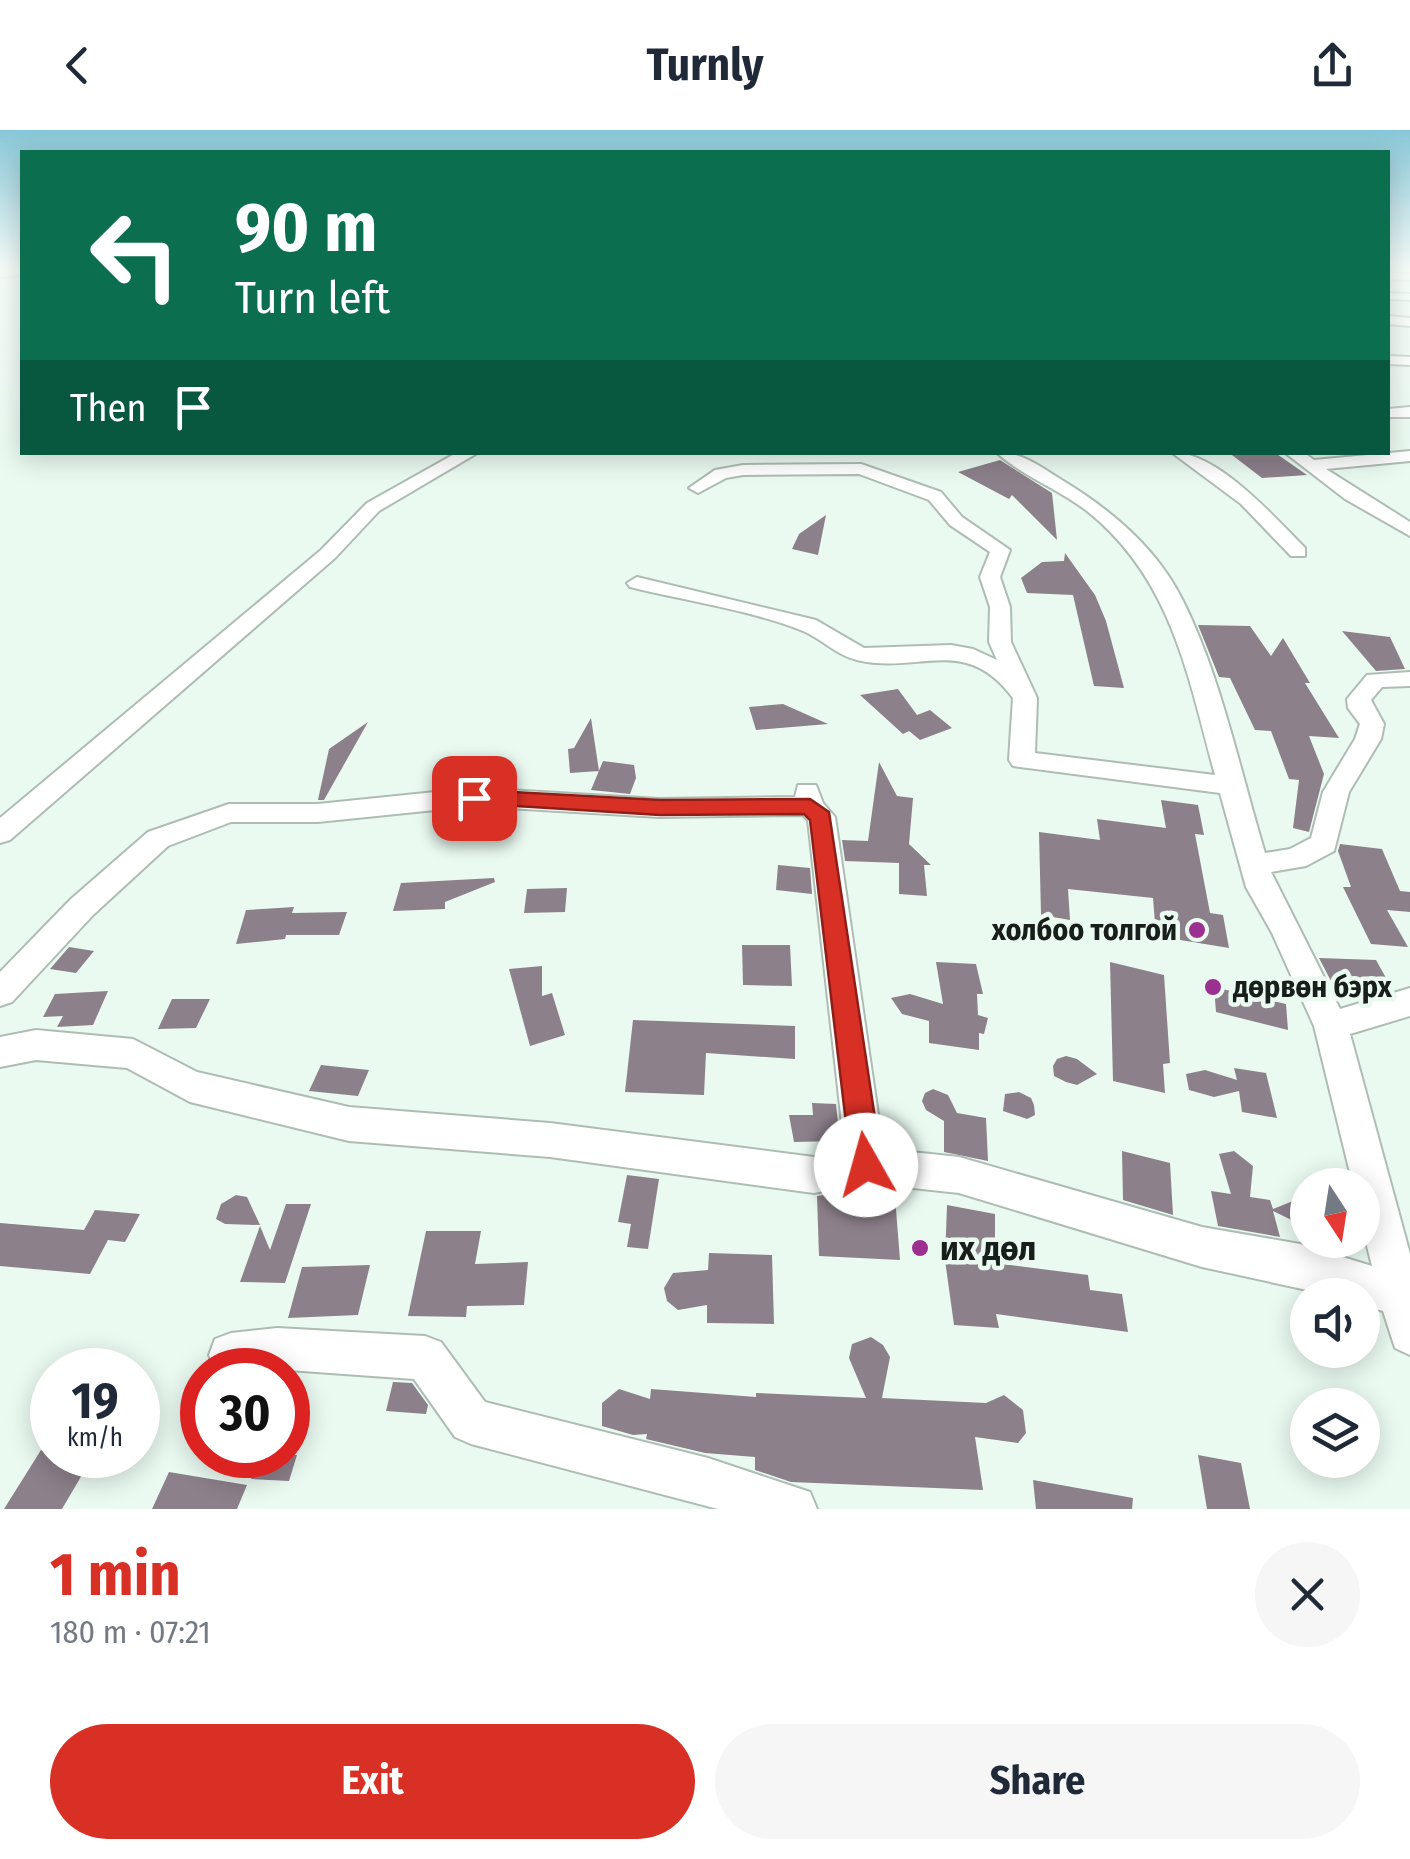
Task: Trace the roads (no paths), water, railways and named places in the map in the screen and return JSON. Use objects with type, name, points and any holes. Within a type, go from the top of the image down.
[{"type":"street","points":[[0,833],[328,554],[373,507],[466,455]]},
{"type":"street","points":[[1009,455],[1092,506],[1130,541],[1172,597],[1234,786],[1260,887],[1287,931],[1331,1026],[1404,1296],[1410,1333]]},
{"type":"street","points":[[1183,455],[1247,500],[1298,552]]},
{"type":"street","points":[[1295,455],[1410,530]]},
{"type":"street","points":[[1308,466],[1410,456]]},
{"type":"street","points":[[698,488],[721,474],[743,470],[838,466],[874,472],[935,496],[956,521],[1000,550],[990,577],[1000,608],[1000,642],[1022,690],[1022,760],[1234,786]]},
{"type":"street","points":[[637,583],[808,625],[828,633],[857,654],[885,657],[950,652],[976,656],[1022,690]]},
{"type":"street","points":[[1256,864],[1296,859],[1324,844],[1336,792],[1372,724],[1360,708],[1359,699],[1374,680],[1410,679]]},
{"type":"street","points":[[0,994],[82,907],[158,839],[229,813],[318,813],[474,798],[660,808],[808,799],[821,817],[866,1165]]},
{"type":"street","points":[[1331,1026],[1410,1002]]},
{"type":"street","points":[[0,1052],[36,1045],[133,1054],[190,1086],[350,1124],[550,1140],[814,1174],[866,1165],[960,1175],[1202,1246],[1300,1265],[1404,1296]]},
{"type":"street","points":[[310,1352],[425,1358],[471,1421],[708,1482],[794,1509]]},
{"type":"place","name":"холбоо толгой","points":[[1197,930]]},
{"type":"place","name":"дөрвөн бэрх","points":[[1213,987]]},
{"type":"place","name":"их дөл","points":[[920,1248]]}]
